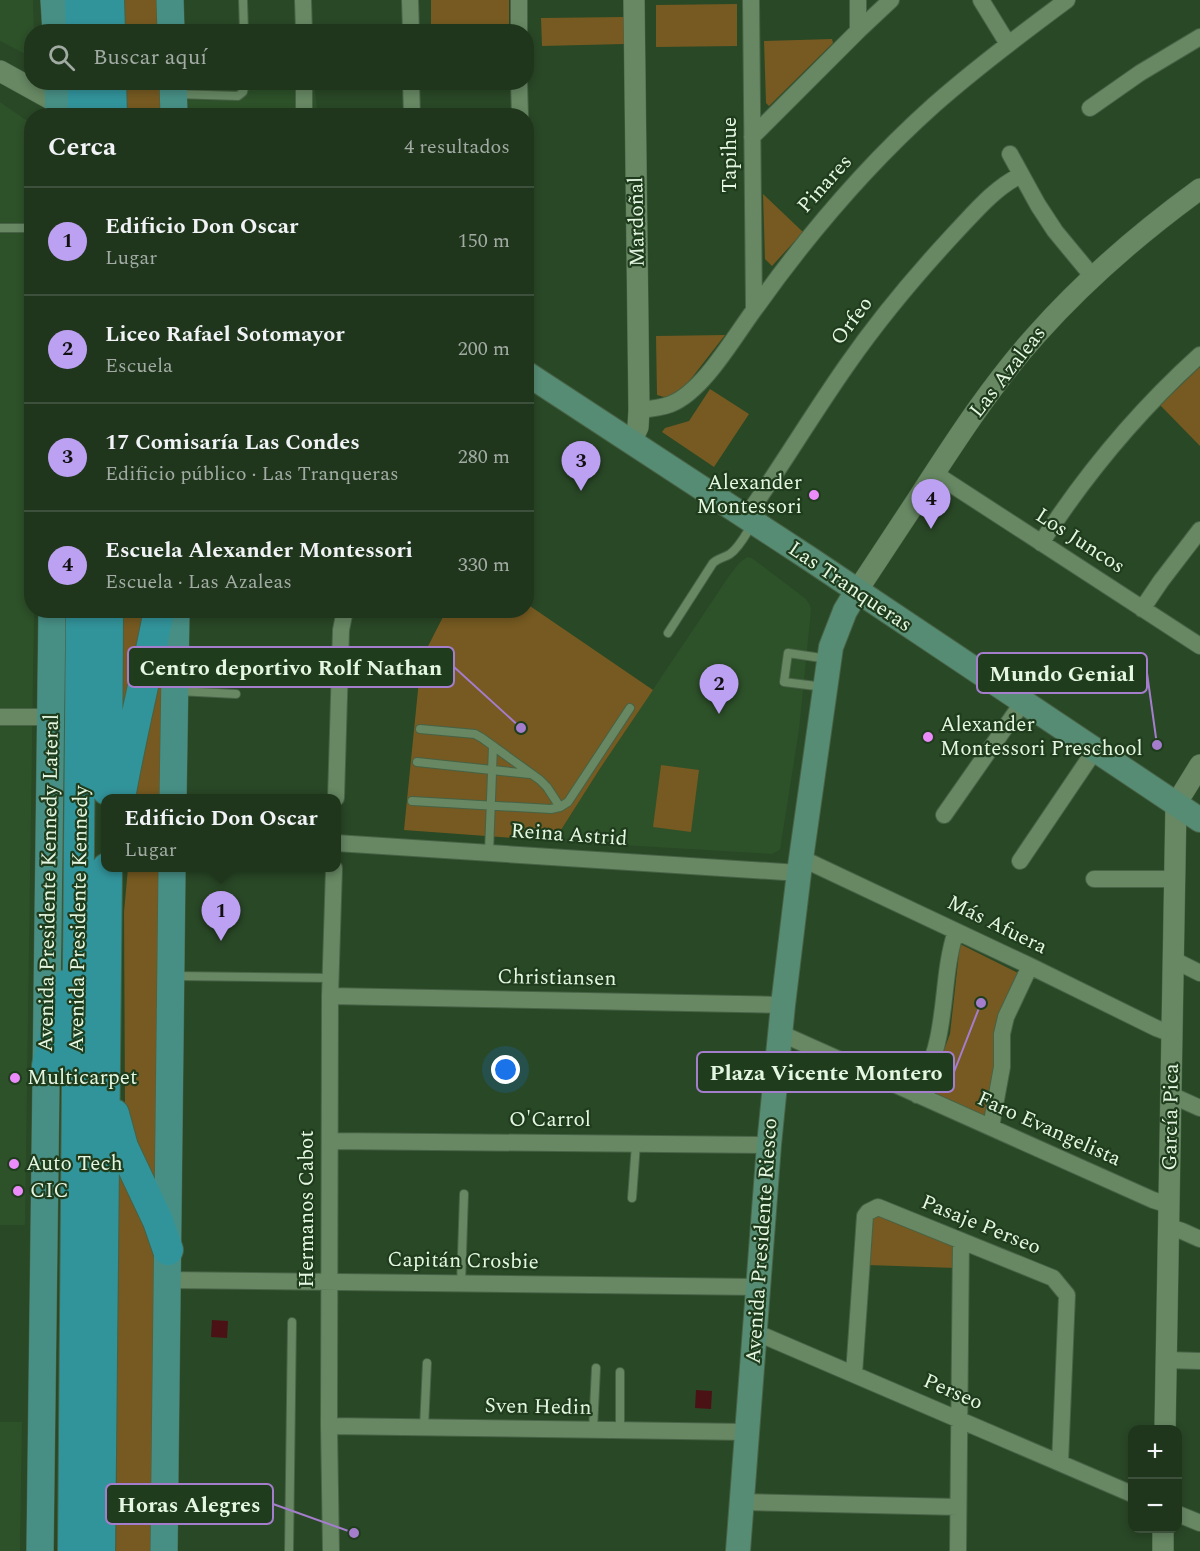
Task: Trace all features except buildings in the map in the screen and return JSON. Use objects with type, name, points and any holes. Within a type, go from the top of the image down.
[{"type":"highway","points":[[80,0],[81,24]]},
{"type":"highway","points":[[109,0],[110,24]]},
{"type":"highway","points":[[64,104],[75,90]]},
{"type":"highway","points":[[111,90],[112,108]]},
{"type":"highway","name":"Avenida Presidente Kennedy","points":[[73,1551],[81,618]]},
{"type":"highway","name":"Avenida Presidente Kennedy","points":[[107,794],[108,618]]},
{"type":"highway","points":[[121,794],[158,618]]},
{"type":"highway","name":"Avenida Presidente Kennedy","points":[[100,1551],[107,873]]},
{"type":"highway","points":[[47,1066],[67,984],[79,911]]},
{"type":"highway","points":[[105,1059],[112,1107],[123,1147],[154,1213],[168,1250]]},
{"type":"main road","points":[[54,0],[56,24]]},
{"type":"main road","points":[[170,0],[171,24]]},
{"type":"main road","name":"Las Tranqueras","points":[[534,378],[1200,820]]},
{"type":"main road","name":"Avenida Presidente Riesco","points":[[738,1551],[769,1145],[783,1005],[830,653],[828,624],[832,603],[850,587]]},
{"type":"main road","name":"Avenida Presidente Kennedy Lateral","points":[[40,1551],[52,618]]},
{"type":"main road","points":[[173,794],[176,618]]},
{"type":"main road","points":[[164,1551],[172,872]]},
{"type":"street","points":[[303,0],[304,24]]},
{"type":"street","points":[[410,0],[411,24]]},
{"type":"street","points":[[519,0],[519,24]]},
{"type":"street","name":"Mardoñal","points":[[631,442],[638,427],[639,410],[634,0]]},
{"type":"street","name":"Tapihue","points":[[751,0],[754,309]]},
{"type":"street","points":[[858,0],[858,31]]},
{"type":"street","points":[[752,137],[891,0]]},
{"type":"street","points":[[981,0],[1008,44]]},
{"type":"street","name":"Pinares","points":[[639,410],[672,404],[696,386],[712,369],[808,237],[867,170],[933,106],[1008,44],[1067,0]]},
{"type":"street","points":[[1090,108],[1140,73],[1200,37]]},
{"type":"street","points":[[0,71],[24,83]]},
{"type":"street","points":[[37,90],[64,104]]},
{"type":"street","points":[[304,90],[304,108]]},
{"type":"street","points":[[411,90],[412,108]]},
{"type":"street","points":[[519,90],[520,108]]},
{"type":"street","points":[[1010,154],[1038,206],[1055,231],[1093,277]]},
{"type":"street","name":"Orfeo","points":[[750,520],[846,367],[891,306],[968,219],[1001,187],[1021,175]]},
{"type":"street","name":"Las Azaleas","points":[[850,587],[1036,335],[1093,277],[1141,234],[1200,189]]},
{"type":"street","points":[[1041,543],[1081,484],[1118,439],[1149,404],[1200,355]]},
{"type":"street","name":"Los Juncos","points":[[934,472],[1200,646]]},
{"type":"street","points":[[1142,609],[1200,530]]},
{"type":"street","points":[[336,794],[340,630],[343,618]]},
{"type":"street","points":[[944,815],[1023,702]]},
{"type":"street","points":[[0,717],[51,717]]},
{"type":"street","points":[[1020,861],[1095,750]]},
{"type":"street","points":[[1176,804],[1200,765]]},
{"type":"street","name":"García Pica","points":[[1165,1425],[1176,804]]},
{"type":"street","name":"Reina Astrid","points":[[341,843],[800,865]]},
{"type":"street","name":"Más Afuera","points":[[800,865],[956,931],[1172,1034]]},
{"type":"street","name":"Hermanos Cabot","points":[[331,1551],[328,1426],[330,996],[334,872]]},
{"type":"street","points":[[1094,879],[1175,879]]},
{"type":"street","points":[[917,1095],[931,1065],[938,1040],[948,963],[956,931]]},
{"type":"street","points":[[1174,960],[1200,973]]},
{"type":"street","points":[[991,1127],[1002,1067],[1004,1025],[1030,966]]},
{"type":"street","name":"Christiansen","points":[[330,996],[783,1005]]},
{"type":"street","name":"Faro Evangelista","points":[[780,1033],[1152,1200],[1169,1205]]},
{"type":"street","points":[[1171,1095],[1200,1108]]},
{"type":"street","name":"O'Carrol","points":[[331,1141],[769,1145]]},
{"type":"street","name":"Pasaje Perseo","points":[[854,1374],[866,1216],[868,1212],[878,1207],[1053,1278],[1060,1285],[1067,1295],[1060,1463]]},
{"type":"street","points":[[1169,1227],[1200,1239]]},
{"type":"street","points":[[958,1551],[961,1241]]},
{"type":"street","name":"Capitán Crosbie","points":[[168,1280],[758,1287]]},
{"type":"street","name":"Perseo","points":[[755,1332],[1128,1492]]},
{"type":"street","points":[[1167,1360],[1200,1361]]},
{"type":"street","name":"Sven Hedin","points":[[328,1426],[747,1432]]},
{"type":"street","points":[[742,1502],[958,1507]]},
{"type":"street","points":[[1182,1516],[1200,1523]]},
{"type":"street","points":[[1163,1533],[1163,1551]]},
{"type":"lane","points":[[243,0],[244,24]]},
{"type":"lane","points":[[173,97],[238,96],[243,90]]},
{"type":"lane","points":[[0,228],[24,228]]},
{"type":"lane","points":[[668,633],[713,563],[717,559],[730,555],[735,549],[750,520]]},
{"type":"lane","points":[[825,687],[784,682],[788,653],[830,653]]},
{"type":"lane","points":[[175,690],[236,694]]},
{"type":"lane","points":[[412,801],[551,809],[560,807],[568,802],[630,708]]},
{"type":"lane","points":[[420,729],[475,734],[532,774],[547,787],[560,807]]},
{"type":"lane","points":[[489,852],[493,746]]},
{"type":"lane","points":[[417,762],[532,774]]},
{"type":"lane","points":[[171,976],[331,978]]},
{"type":"lane","points":[[632,1198],[636,1144]]},
{"type":"lane","points":[[461,1284],[464,1194]]},
{"type":"lane","points":[[289,1551],[292,1322]]},
{"type":"lane","points":[[424,1427],[427,1363]]},
{"type":"lane","points":[[593,1430],[596,1368]]},
{"type":"lane","points":[[620,1372],[620,1430]]},
{"type":"shaded area","points":[[0,0],[33,0],[34,24],[24,24],[24,53],[0,41]]},
{"type":"shaded area","points":[[124,0],[161,0],[162,24],[125,24]]},
{"type":"shaded area","points":[[431,0],[509,0],[509,24],[431,24]]},
{"type":"shaded area","points":[[737,4],[737,46],[656,47],[656,5]]},
{"type":"shaded area","points":[[624,17],[624,44],[542,46],[541,18]]},
{"type":"shaded area","points":[[832,39],[833,43],[769,106],[766,103],[764,41]]},
{"type":"shaded area","points":[[125,90],[162,90],[162,108],[125,108]]},
{"type":"shaded area","points":[[184,90],[315,90],[317,108],[185,108]]},
{"type":"shaded area","points":[[0,102],[24,118],[24,618],[34,618],[25,1225],[0,1225]]},
{"type":"shaded area","points":[[763,194],[803,232],[772,266],[765,259]]},
{"type":"shaded area","points":[[725,335],[680,393],[664,397],[657,395],[656,336]]},
{"type":"shaded area","points":[[1200,367],[1200,446],[1160,405]]},
{"type":"shaded area","points":[[710,389],[749,414],[714,467],[662,432],[665,428],[689,421]]},
{"type":"shaded area","points":[[747,557],[752,558],[806,599],[811,610],[799,730],[780,850],[772,854],[554,841],[729,576]]},
{"type":"shaded area","points":[[534,609],[653,690],[554,841],[404,830],[421,660],[442,618],[534,618]]},
{"type":"shaded area","points":[[123,618],[152,618],[119,729]]},
{"type":"shaded area","points":[[165,632],[164,794],[135,794]]},
{"type":"shaded area","points":[[661,765],[699,770],[691,832],[653,827]]},
{"type":"shaded area","points":[[128,872],[164,872],[162,1215],[132,1136],[125,1103],[124,912]]},
{"type":"shaded area","points":[[960,944],[1018,973],[991,1123],[928,1092],[950,1034]]},
{"type":"shaded area","points":[[118,1152],[160,1255],[157,1551],[116,1551]]},
{"type":"shaded area","points":[[880,1211],[957,1248],[956,1268],[867,1265],[869,1220]]},
{"type":"shaded area","points":[[212,1320],[228,1321],[227,1338],[211,1337]]},
{"type":"shaded area","points":[[696,1390],[712,1391],[711,1409],[695,1408]]},
{"type":"shaded area","points":[[0,1422],[22,1422],[20,1551],[0,1551]]},
{"type":"place","name":"17 Comisaría Las Condes","points":[[581,491]]},
{"type":"place","name":"Alexander Montessori","points":[[814,495]]},
{"type":"place","name":"Escuela Alexander Montessori","points":[[931,529]]},
{"type":"place","name":"Liceo Rafael Sotomayor","points":[[719,714]]},
{"type":"place","name":"Centro deportivo Rolf Nathan","points":[[521,728]]},
{"type":"place","name":"Alexander Montessori Preschool","points":[[928,737]]},
{"type":"place","name":"Mundo Genial","points":[[1157,745]]},
{"type":"place","name":"Edificio Don Oscar","points":[[221,941]]},
{"type":"place","name":"Plaza Vicente Montero","points":[[981,1003]]},
{"type":"place","name":"Multicarpet","points":[[15,1078]]},
{"type":"place","name":"Auto Tech","points":[[14,1164]]},
{"type":"place","name":"CIC","points":[[18,1191]]},
{"type":"place","name":"Horas Alegres","points":[[354,1533]]}]
